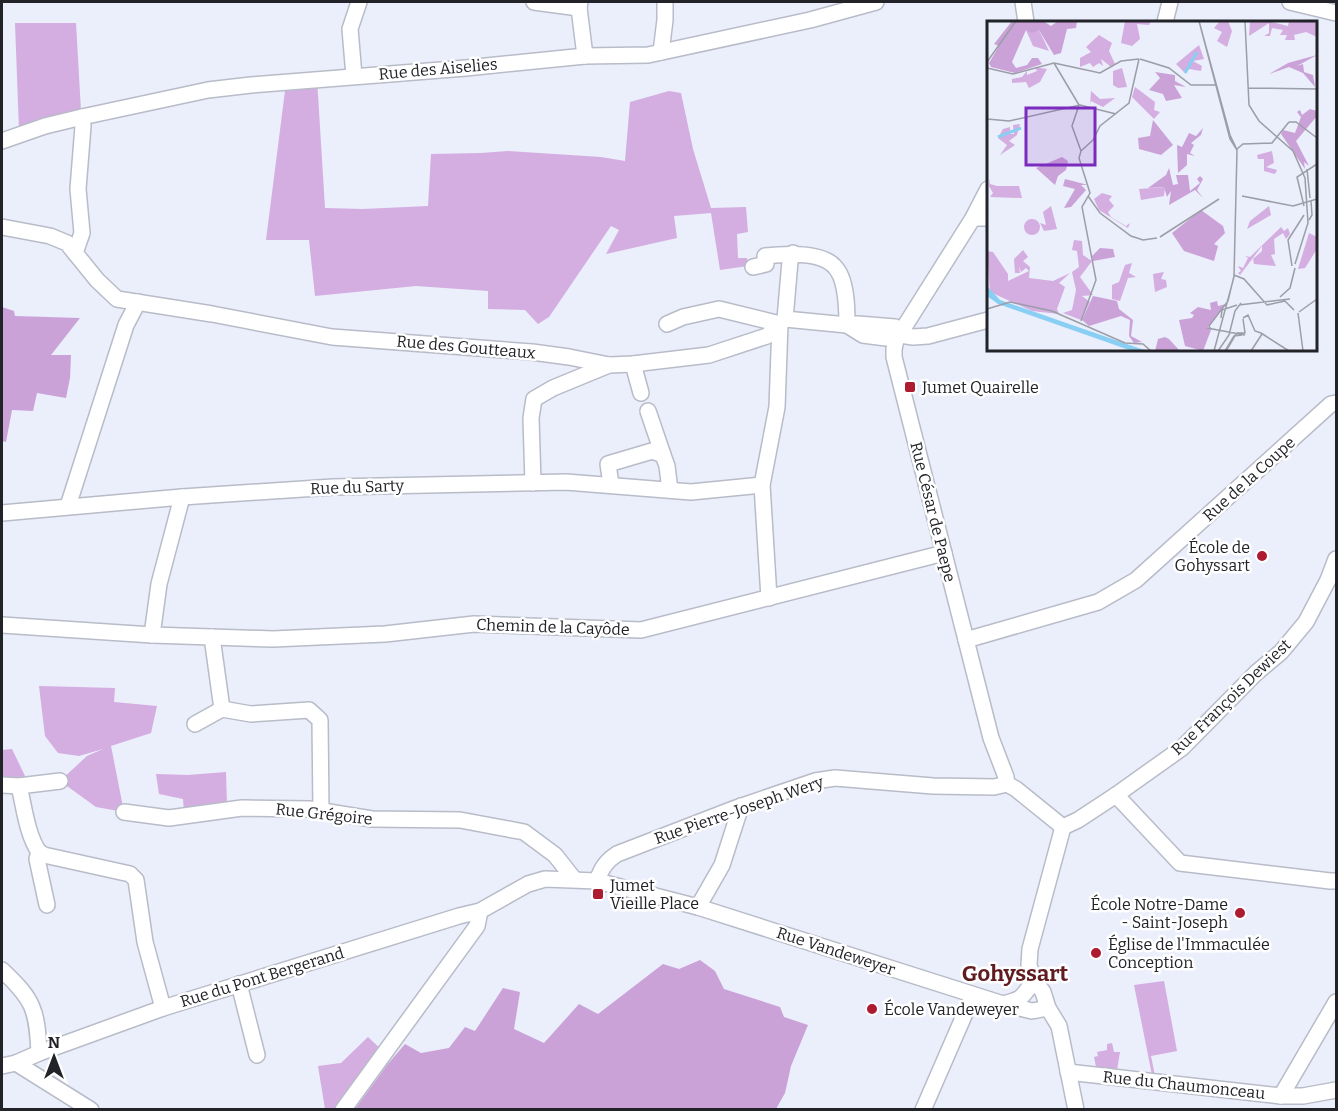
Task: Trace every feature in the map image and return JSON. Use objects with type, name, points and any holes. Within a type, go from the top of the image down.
[{"type":"street","points":[[354,76],[350,29],[359,2]]},
{"type":"street","points":[[534,2],[579,5],[585,56]]},
{"type":"street","points":[[661,52],[665,2]]},
{"type":"street","name":"Rue des Aiselies","points":[[2,141],[45,126],[208,90],[585,56],[639,55],[810,20],[859,4],[876,2]]},
{"type":"street","points":[[1023,2],[1026,21]]},
{"type":"street","points":[[1165,21],[1170,2]]},
{"type":"street","points":[[1290,2],[1336,13]]},
{"type":"street","points":[[75,253],[82,233],[78,189],[82,117]]},
{"type":"street","name":"Rue César de Paepe","points":[[987,191],[973,218],[900,335],[895,345],[895,360],[991,738],[1007,784]]},
{"type":"street","points":[[973,218],[987,218]]},
{"type":"street","name":"Rue des Goutteaux","points":[[2,227],[68,243],[97,280],[117,299],[332,337],[532,352],[609,365],[709,355],[768,336],[783,321]]},
{"type":"street","points":[[753,267],[766,264],[765,256],[793,253],[826,261],[835,266],[842,279],[847,306],[847,326]]},
{"type":"street","points":[[769,598],[762,485],[777,407],[783,321],[790,261],[793,253]]},
{"type":"street","points":[[68,506],[126,325],[138,302]]},
{"type":"street","points":[[667,324],[683,317],[719,309],[783,321],[847,326],[890,325],[895,327],[900,335],[913,337],[928,336],[987,320]]},
{"type":"street","points":[[633,364],[641,393]]},
{"type":"street","points":[[533,483],[531,418],[534,399],[609,365]]},
{"type":"street","name":"Rue de la Coupe","points":[[966,640],[1098,602],[1136,580],[1331,404],[1336,403]]},
{"type":"street","points":[[648,411],[667,466],[670,490]]},
{"type":"street","points":[[611,485],[608,464],[652,451],[663,455]]},
{"type":"street","name":"Rue du Sarty","points":[[2,513],[182,497],[333,487],[566,482],[691,492],[762,485]]},
{"type":"street","points":[[152,635],[159,584],[182,497]]},
{"type":"street","name":"Chemin de la Cayôde","points":[[2,625],[152,635],[273,639],[385,634],[474,624],[641,630],[944,554]]},
{"type":"street","name":"Rue François Dewiest","points":[[1063,826],[1078,820],[1182,748],[1281,652],[1306,622],[1328,580],[1336,559]]},
{"type":"street","points":[[212,637],[222,709]]},
{"type":"street","points":[[195,723],[222,709],[251,714],[309,710],[320,720],[321,811]]},
{"type":"street","name":"Rue Pierre-Joseph Wery","points":[[597,881],[602,868],[609,859],[617,854],[741,806],[815,781],[835,778],[933,786],[994,787],[1007,784]]},
{"type":"street","points":[[2,786],[60,781]]},
{"type":"street","points":[[1007,784],[1017,789],[1063,826],[1029,952],[1029,962],[1034,980],[1043,992],[1048,1008],[1059,1028],[1076,1110]]},
{"type":"street","points":[[20,786],[35,846],[39,852],[130,874],[136,880],[146,942],[163,1008]]},
{"type":"street","points":[[1116,795],[1180,863],[1336,881]]},
{"type":"street","points":[[698,907],[722,865],[741,806]]},
{"type":"street","name":"Rue Grégoire","points":[[123,812],[169,818],[242,808],[310,809],[372,819],[460,820],[524,832],[555,855],[574,879]]},
{"type":"street","points":[[39,852],[37,859],[47,905]]},
{"type":"street","name":"Rue du Pont Bergerand","points":[[9,1064],[163,1008],[480,911],[528,884],[545,879],[574,879]]},
{"type":"street","name":"Rue Vandeweyer","points":[[574,879],[597,881],[698,907],[1003,1004],[1032,1011],[1048,1008]]},
{"type":"street","points":[[343,1110],[477,926],[480,911]]},
{"type":"street","points":[[2,970],[19,986],[32,1004],[38,1024],[39,1053]]},
{"type":"street","points":[[1003,1004],[1023,997],[1034,980]]},
{"type":"street","points":[[239,984],[257,1055]]},
{"type":"street","points":[[922,1110],[973,995]]},
{"type":"street","points":[[1281,1096],[1336,1002]]},
{"type":"street","points":[[9,1064],[91,1110]]},
{"type":"street","name":"Rue du Chaumonceau","points":[[1068,1071],[1281,1096],[1302,1096],[1336,1090]]},
{"type":"shaded area","points":[[15,23],[76,23],[81,111],[19,130]]},
{"type":"shaded area","points":[[317,79],[325,208],[428,206],[431,154],[508,151],[601,157],[625,161],[630,102],[669,91],[681,93],[693,149],[711,208],[746,207],[748,232],[737,234],[738,258],[747,258],[748,266],[720,270],[711,213],[674,216],[677,238],[606,254],[619,230],[611,226],[549,317],[538,324],[525,310],[488,309],[488,291],[416,286],[315,296],[309,240],[266,240],[286,83]]},
{"type":"shaded area","points":[[2,307],[14,311],[15,316],[80,318],[51,355],[71,355],[66,398],[37,393],[33,411],[12,410],[6,442],[2,441]]},
{"type":"shaded area","points":[[39,686],[115,688],[114,702],[157,706],[151,733],[111,746],[124,812],[96,807],[60,781],[87,756],[103,749],[79,756],[58,753],[45,736]]},
{"type":"shaded area","points":[[12,749],[26,778],[2,785],[2,750]]},
{"type":"shaded area","points":[[226,772],[227,806],[184,812],[183,799],[159,794],[156,774],[188,775]]},
{"type":"shaded area","points":[[700,960],[715,971],[724,989],[780,1007],[784,1017],[808,1025],[791,1066],[785,1093],[776,1109],[355,1109],[405,1044],[421,1053],[449,1048],[465,1027],[475,1031],[503,988],[520,992],[514,1029],[544,1043],[579,1004],[598,1014],[663,964],[679,969]]},
{"type":"shaded area","points":[[1164,981],[1177,1051],[1151,1056],[1155,1076],[1152,1075],[1134,985]]},
{"type":"shaded area","points":[[368,1037],[385,1053],[343,1109],[325,1109],[318,1066],[341,1063]]},
{"type":"shaded area","points":[[1112,1043],[1114,1052],[1120,1052],[1117,1070],[1096,1067],[1094,1057],[1098,1056],[1097,1052],[1107,1050],[1107,1044]]},
{"type":"place","name":"Jumet Quairelle","points":[[910,387]]},
{"type":"place","name":"École de Gohyssart","points":[[1262,556]]},
{"type":"place","name":"Jumet Vieille Place","points":[[598,894]]},
{"type":"place","name":"École Notre-Dame - Saint-Joseph","points":[[1240,913]]},
{"type":"place","name":"Église de l'Immaculée Conception","points":[[1096,953]]},
{"type":"place","name":"École Vandeweyer","points":[[872,1009]]},
{"type":"district","name":"Gohyssart","points":[[1015,973]]}]
